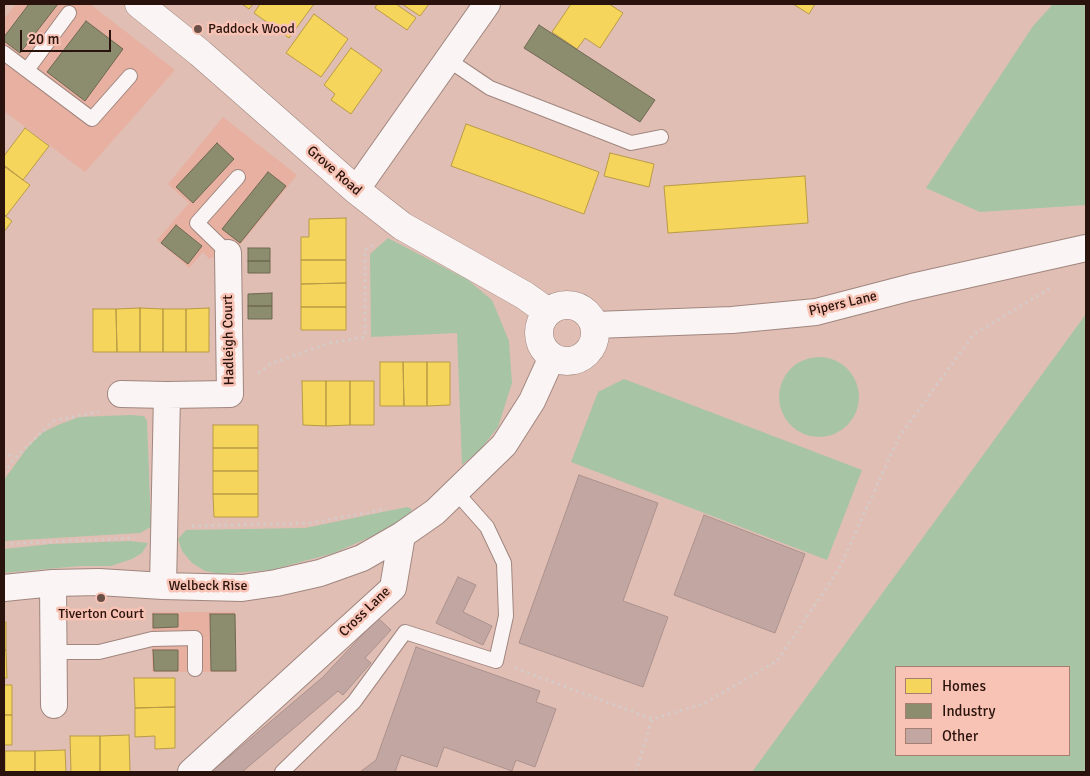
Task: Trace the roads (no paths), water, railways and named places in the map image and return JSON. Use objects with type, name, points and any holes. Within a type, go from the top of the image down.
[{"type":"street","name":"Grove Road","points":[[139,4],[200,53],[356,190],[402,226],[524,295],[548,312]]},
{"type":"street","points":[[356,190],[487,4]]},
{"type":"street","name":"Pipers Lane","points":[[595,325],[732,320],[816,312],[912,287],[1086,248]]},
{"type":"street","name":"Hadleigh Court","points":[[121,394],[230,394],[228,253]]},
{"type":"street","points":[[575,305],[584,310],[590,317],[595,325],[594,342],[591,350],[585,356],[568,362],[560,361],[545,351],[539,335],[542,319],[548,312],[556,307],[575,305]]},
{"type":"street","points":[[402,536],[435,512],[504,445],[532,401],[552,356]]},
{"type":"street","points":[[163,586],[167,395]]},
{"type":"street","name":"Welbeck Rise","points":[[4,588],[53,583],[99,582],[242,588],[276,583],[320,573],[362,558],[402,536]]},
{"type":"street","name":"Cross Lane","points":[[191,772],[393,588],[402,536]]},
{"type":"street","points":[[53,583],[54,705]]},
{"type":"lane","points":[[26,70],[69,13]]},
{"type":"lane","points":[[4,53],[92,119],[130,76]]},
{"type":"lane","points":[[447,59],[490,88],[631,143],[661,137]]},
{"type":"lane","points":[[228,253],[197,223],[238,177]]},
{"type":"lane","points":[[282,772],[354,702],[406,632],[496,661],[506,616],[504,563],[487,527],[456,492]]},
{"type":"lane","points":[[54,652],[99,652],[152,639],[195,638],[195,669]]},
{"type":"place","name":"Paddock Wood","points":[[198,29]]},
{"type":"place","name":"Tiverton Court","points":[[101,598]]}]
